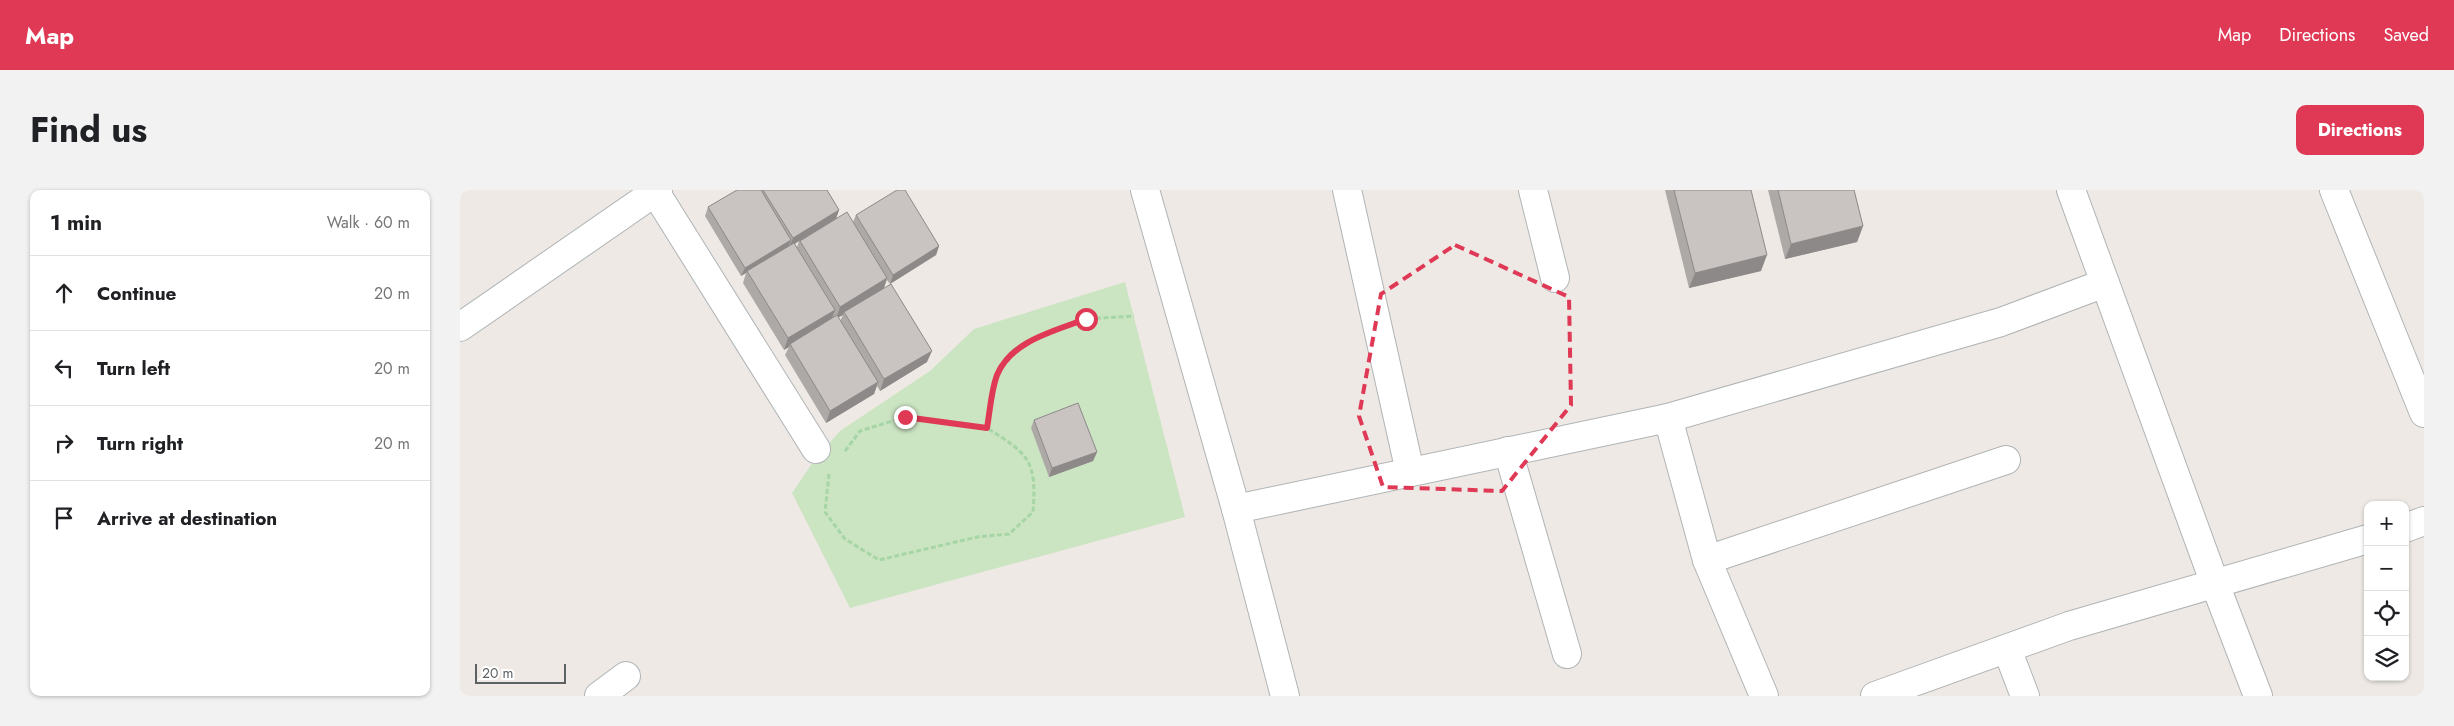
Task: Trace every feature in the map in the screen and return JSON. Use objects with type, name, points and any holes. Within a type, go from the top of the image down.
[{"type":"street","points":[[1144,190],[1236,509],[1285,696]]},
{"type":"street","points":[[1347,190],[1410,472]]},
{"type":"street","points":[[1533,190],[1555,278]]},
{"type":"street","points":[[2071,190],[2215,584],[2258,696]]},
{"type":"street","points":[[2334,190],[2424,413]]},
{"type":"street","points":[[460,327],[656,191],[828,460]]},
{"type":"street","points":[[1236,509],[1668,418],[2001,322],[2105,283]]},
{"type":"street","points":[[1668,418],[1707,560],[1764,696]]},
{"type":"street","points":[[1508,452],[1567,654]]},
{"type":"street","points":[[1707,560],[2006,460]]},
{"type":"street","points":[[2409,527],[2424,521]]},
{"type":"street","points":[[1875,696],[2069,626],[2364,541]]},
{"type":"street","points":[[2006,649],[2025,696]]},
{"type":"street","points":[[599,696],[626,676]]},
{"type":"path","points":[[987,428],[997,375],[1014,350],[1053,331],[1086,319],[1134,316]]},
{"type":"path","points":[[905,417],[987,428],[1015,446],[1030,463],[1035,487],[1033,512],[1009,534],[977,537],[879,560],[845,539],[825,512],[828,460],[860,431],[905,417]]},
{"type":"highlighted area","points":[[1455,245],[1569,297],[1571,405],[1502,491],[1383,487],[1359,416],[1381,294]]},
{"type":"green space","points":[[1125,282],[1185,517],[850,608],[792,493],[815,459],[840,431],[930,371],[974,329]]},
{"type":"building","points":[[737,190],[761,190],[791,240],[745,268],[708,207]]},
{"type":"building","points":[[763,190],[827,190],[839,210],[793,238]]},
{"type":"building","points":[[897,190],[905,190],[939,246],[893,275],[856,215]]},
{"type":"building","points":[[1674,190],[1751,190],[1767,255],[1695,273]]},
{"type":"building","points":[[1778,190],[1854,190],[1863,226],[1791,244]]},
{"type":"building","points":[[847,212],[887,278],[840,307],[800,241]]},
{"type":"building","points":[[794,243],[835,310],[788,338],[747,271]]},
{"type":"building","points":[[891,284],[932,351],[884,379],[844,312]]},
{"type":"building","points":[[837,315],[878,382],[830,411],[790,344]]},
{"type":"building","points":[[1078,403],[1097,452],[1052,468],[1034,420]]},
{"type":"route","points":[[905,417],[987,428],[997,375],[1014,350],[1053,331],[1086,319]]}]
